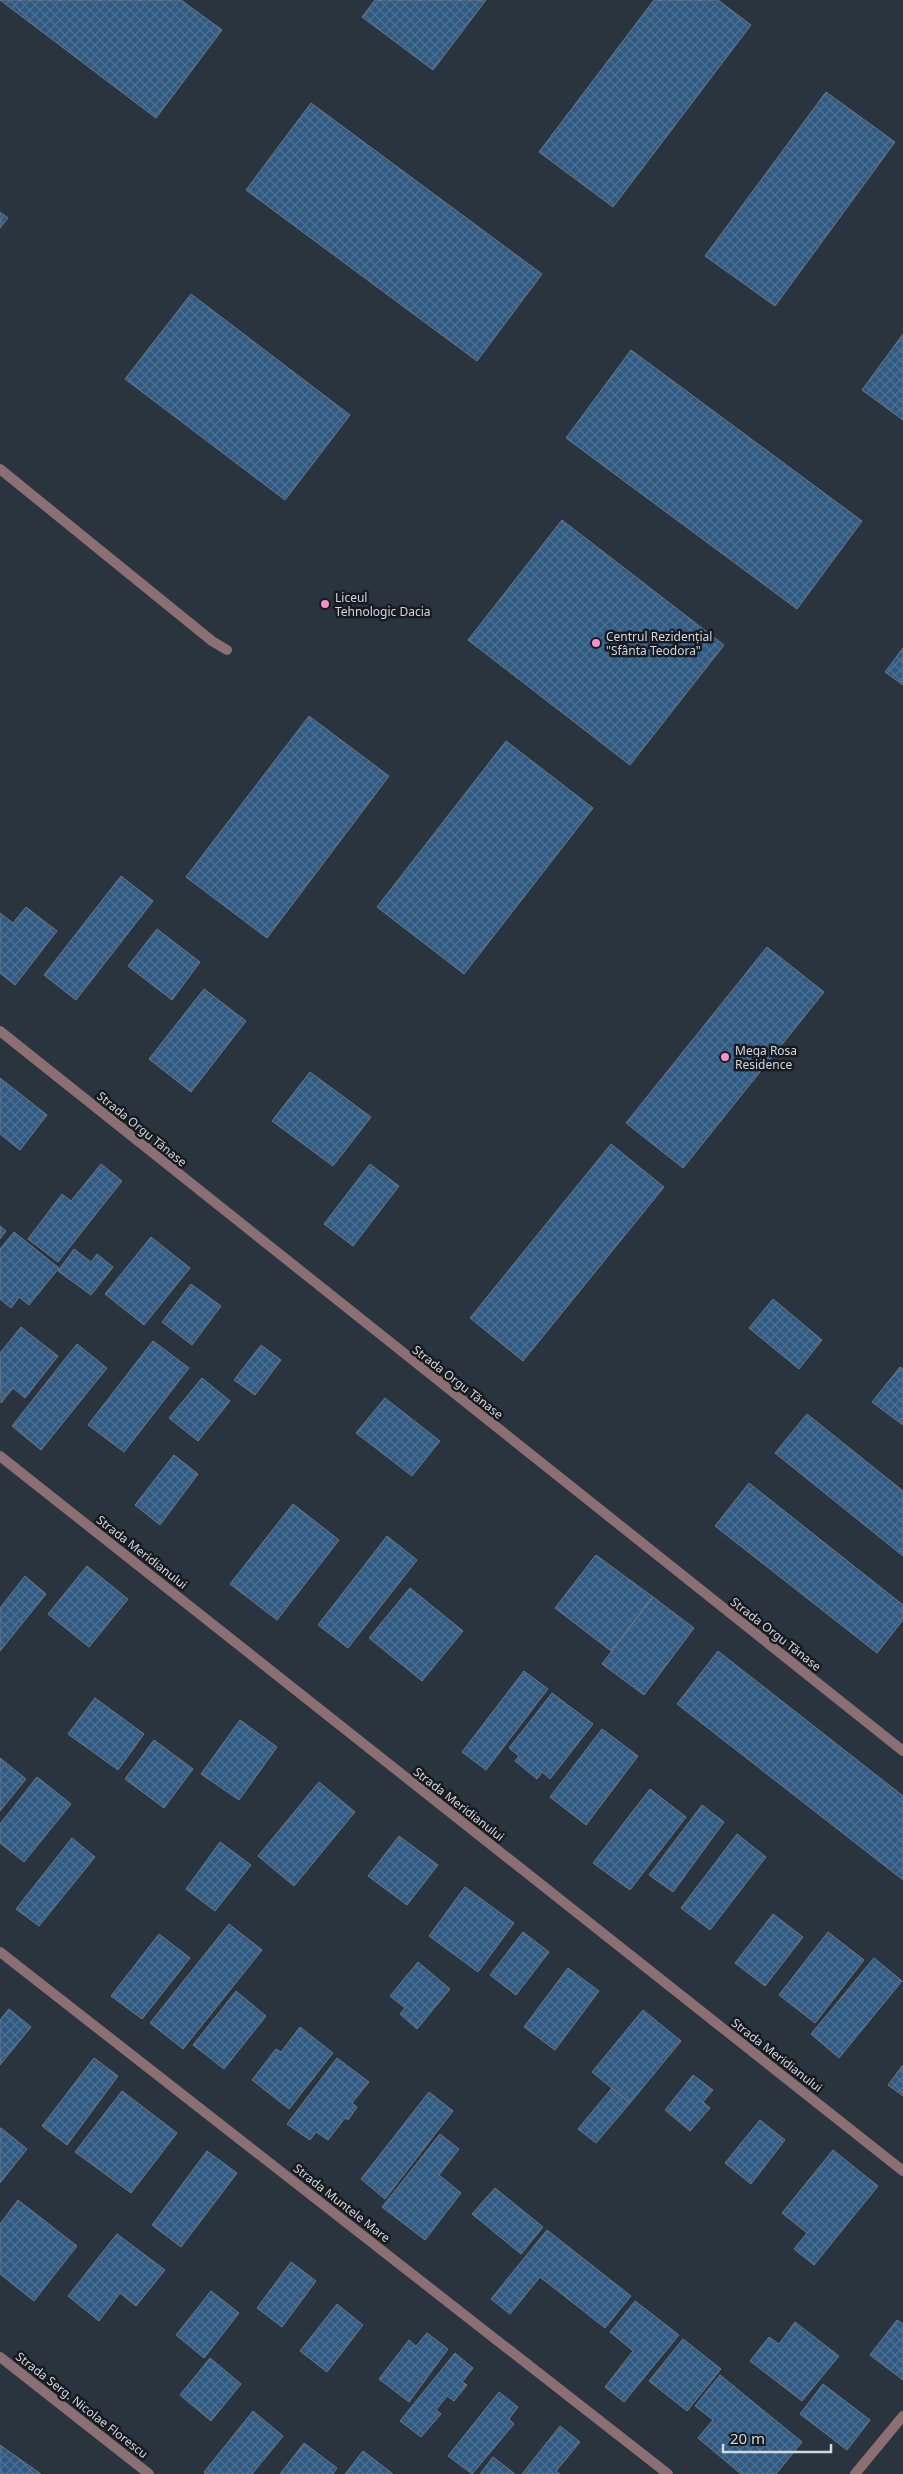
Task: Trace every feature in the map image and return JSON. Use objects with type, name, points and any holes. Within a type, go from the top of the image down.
[{"type":"street","points":[[0,469],[212,642],[227,650]]},
{"type":"street","name":"Strada Orgu Tănase","points":[[0,1031],[903,1751]]},
{"type":"street","name":"Strada Meridianului","points":[[0,1456],[903,2171]]},
{"type":"street","name":"Strada Muntele Mare","points":[[0,1952],[668,2474]]},
{"type":"street","name":"Strada Serg. Nicolae Florescu","points":[[0,2356],[149,2474]]},
{"type":"street","points":[[855,2474],[903,2416]]},
{"type":"building","points":[[0,0],[181,0],[222,30],[156,118]]},
{"type":"building","points":[[375,0],[486,0],[433,70],[362,17]]},
{"type":"building","points":[[654,0],[718,0],[751,25],[613,207],[539,152]]},
{"type":"building","points":[[826,92],[895,142],[775,306],[705,256]]},
{"type":"building","points":[[311,103],[542,274],[477,361],[246,190]]},
{"type":"building","points":[[0,212],[8,218],[0,228]]},
{"type":"building","points":[[191,294],[350,415],[285,500],[125,379]]},
{"type":"building","points":[[903,334],[903,420],[862,390]]},
{"type":"building","points":[[631,350],[862,521],[797,609],[566,438]]},
{"type":"building","name":"Centrul Rezidențial \"Sfânta Teodora\"","points":[[562,520],[724,645],[630,765],[468,640]]},
{"type":"building","points":[[903,648],[903,685],[885,672]]},
{"type":"building","points":[[309,716],[389,776],[267,938],[186,877]]},
{"type":"building","points":[[506,741],[593,808],[464,974],[377,907]]},
{"type":"building","points":[[121,876],[153,901],[76,1000],[44,975]]},
{"type":"building","points":[[26,907],[57,931],[15,985],[0,973],[0,913],[13,923]]},
{"type":"building","points":[[157,929],[200,962],[172,1000],[128,966]]},
{"type":"building","name":"Mega Rosa Residence","points":[[767,947],[824,992],[683,1168],[626,1123]]},
{"type":"building","points":[[204,989],[246,1021],[191,1092],[149,1059]]},
{"type":"building","points":[[310,1072],[371,1117],[333,1166],[272,1121]]},
{"type":"building","points":[[0,1078],[47,1115],[20,1150],[0,1134]]},
{"type":"building","points":[[611,1144],[664,1187],[523,1361],[470,1318]]},
{"type":"building","points":[[101,1164],[122,1181],[58,1262],[28,1239],[62,1194],[71,1201]]},
{"type":"building","points":[[370,1164],[399,1186],[353,1246],[324,1224]]},
{"type":"building","points":[[0,1226],[6,1231],[0,1239]]},
{"type":"building","points":[[14,1232],[59,1268],[29,1305],[19,1297],[11,1308],[0,1299],[0,1249]]},
{"type":"building","points":[[151,1237],[190,1268],[144,1325],[105,1294]]},
{"type":"building","points":[[74,1249],[91,1262],[97,1254],[113,1267],[91,1295],[58,1271]]},
{"type":"building","points":[[191,1284],[221,1306],[192,1345],[162,1322]]},
{"type":"building","points":[[773,1299],[822,1340],[799,1369],[749,1328]]},
{"type":"building","points":[[21,1327],[58,1356],[25,1398],[13,1388],[1,1403],[0,1353]]},
{"type":"building","points":[[153,1341],[189,1368],[124,1452],[88,1425]]},
{"type":"building","points":[[77,1344],[107,1368],[41,1450],[12,1426]]},
{"type":"building","points":[[261,1345],[281,1360],[255,1395],[234,1380]]},
{"type":"building","points":[[900,1367],[903,1369],[903,1425],[872,1402]]},
{"type":"building","points":[[202,1378],[230,1401],[198,1441],[169,1418]]},
{"type":"building","points":[[385,1398],[440,1441],[412,1476],[356,1433]]},
{"type":"building","points":[[807,1414],[903,1491],[903,1556],[775,1453]]},
{"type":"building","points":[[174,1455],[198,1474],[160,1525],[135,1505]]},
{"type":"building","points":[[749,1483],[903,1605],[903,1620],[877,1653],[715,1526]]},
{"type":"building","points":[[293,1504],[339,1540],[277,1620],[230,1584]]},
{"type":"building","points":[[387,1536],[417,1560],[348,1648],[318,1625]]},
{"type":"building","points":[[596,1555],[653,1597],[611,1651],[555,1608]]},
{"type":"building","points":[[87,1566],[128,1599],[89,1647],[48,1614]]},
{"type":"building","points":[[25,1576],[46,1594],[0,1651],[0,1608]]},
{"type":"building","points":[[410,1588],[463,1631],[422,1681],[369,1638]]},
{"type":"building","points":[[653,1597],[694,1628],[644,1695],[602,1664]]},
{"type":"building","points":[[718,1651],[903,1796],[903,1880],[677,1704]]},
{"type":"building","points":[[524,1671],[548,1689],[486,1770],[462,1752]]},
{"type":"building","points":[[552,1693],[593,1724],[550,1779],[542,1772],[537,1779],[515,1761],[519,1756],[509,1748]]},
{"type":"building","points":[[95,1698],[144,1734],[118,1770],[68,1734]]},
{"type":"building","points":[[240,1720],[277,1747],[239,1800],[201,1774]]},
{"type":"building","points":[[602,1729],[638,1756],[586,1825],[550,1797]]},
{"type":"building","points":[[154,1740],[193,1769],[164,1808],[125,1779]]},
{"type":"building","points":[[0,1758],[26,1779],[0,1811]]},
{"type":"building","points":[[37,1777],[71,1804],[24,1862],[0,1843],[0,1824]]},
{"type":"building","points":[[319,1782],[355,1812],[294,1886],[258,1856]]},
{"type":"building","points":[[650,1789],[686,1817],[630,1890],[593,1863]]},
{"type":"building","points":[[702,1805],[724,1822],[673,1892],[649,1875]]},
{"type":"building","points":[[737,1834],[766,1857],[710,1930],[681,1908]]},
{"type":"building","points":[[399,1836],[438,1865],[407,1905],[368,1876]]},
{"type":"building","points":[[72,1838],[95,1857],[39,1926],[16,1909]]},
{"type":"building","points":[[220,1842],[251,1865],[215,1911],[186,1889]]},
{"type":"building","points":[[465,1887],[514,1923],[478,1972],[429,1936]]},
{"type":"building","points":[[773,1914],[803,1937],[765,1986],[735,1963]]},
{"type":"building","points":[[229,1924],[262,1950],[183,2049],[150,2023]]},
{"type":"building","points":[[523,1932],[549,1952],[516,1995],[490,1975]]},
{"type":"building","points":[[828,1932],[864,1960],[815,2023],[779,1995]]},
{"type":"building","points":[[159,1934],[190,1958],[142,2019],[111,1996]]},
{"type":"building","points":[[874,1958],[902,1981],[839,2058],[811,2034]]},
{"type":"building","points":[[418,1962],[450,1989],[417,2029],[400,2014],[405,2008],[390,1996]]},
{"type":"building","points":[[568,1968],[599,1991],[555,2050],[524,2027]]},
{"type":"building","points":[[236,1991],[266,2016],[224,2069],[193,2045]]},
{"type":"building","points":[[9,2009],[31,2027],[0,2065],[0,2020]]},
{"type":"building","points":[[643,2010],[681,2041],[630,2103],[592,2072]]},
{"type":"building","points":[[300,2027],[333,2053],[289,2109],[252,2080],[276,2049],[281,2052]]},
{"type":"building","points":[[94,2058],[118,2076],[67,2145],[42,2126]]},
{"type":"building","points":[[337,2058],[369,2082],[352,2103],[357,2107],[348,2120],[345,2118],[328,2140],[316,2132],[310,2140],[287,2124]]},
{"type":"building","points":[[903,2065],[903,2096],[888,2085]]},
{"type":"building","points":[[693,2075],[713,2090],[703,2102],[710,2108],[690,2131],[665,2110]]},
{"type":"building","points":[[612,2088],[630,2103],[596,2143],[578,2129]]},
{"type":"building","points":[[122,2091],[177,2133],[131,2193],[75,2152]]},
{"type":"building","points":[[429,2092],[453,2111],[385,2199],[361,2179]]},
{"type":"building","points":[[760,2120],[785,2140],[751,2184],[725,2163]]},
{"type":"building","points":[[0,2128],[27,2149],[0,2183]]},
{"type":"building","points":[[440,2134],[459,2149],[439,2175],[461,2193],[425,2240],[382,2207]]},
{"type":"building","points":[[833,2150],[878,2186],[814,2265],[794,2249],[807,2233],[782,2213]]},
{"type":"building","points":[[207,2151],[237,2173],[181,2247],[152,2225]]},
{"type":"building","points":[[495,2188],[543,2227],[521,2254],[472,2214]]},
{"type":"building","points":[[18,2200],[77,2246],[34,2301],[0,2274],[0,2224]]},
{"type":"building","points":[[547,2230],[631,2296],[605,2328],[540,2277],[510,2314],[491,2299]]},
{"type":"building","points":[[117,2234],[165,2270],[136,2306],[120,2293],[99,2321],[68,2296]]},
{"type":"building","points":[[291,2262],[316,2281],[282,2327],[257,2308]]},
{"type":"building","points":[[211,2291],[239,2313],[204,2358],[176,2335]]},
{"type":"building","points":[[635,2301],[679,2335],[624,2402],[605,2387],[633,2351],[610,2332]]},
{"type":"building","points":[[337,2304],[363,2325],[327,2372],[300,2351]]},
{"type":"building","points":[[897,2320],[903,2324],[903,2380],[870,2355]]},
{"type":"building","points":[[795,2322],[839,2356],[802,2401],[750,2361],[769,2337],[779,2344]]},
{"type":"building","points":[[427,2333],[448,2349],[409,2402],[379,2379],[409,2340],[416,2346]]},
{"type":"building","points":[[683,2339],[721,2369],[687,2411],[649,2381]]},
{"type":"building","points":[[455,2353],[473,2368],[462,2382],[467,2385],[454,2401],[447,2396],[436,2410],[441,2414],[421,2437],[400,2421]]},
{"type":"building","points":[[210,2358],[241,2384],[211,2421],[180,2395]]},
{"type":"building","points":[[720,2375],[802,2442],[776,2474],[741,2474],[698,2438],[713,2420],[695,2406]]},
{"type":"building","points":[[823,2384],[870,2420],[847,2450],[800,2414]]},
{"type":"building","points":[[499,2392],[518,2407],[509,2419],[514,2424],[472,2474],[448,2456]]},
{"type":"building","points":[[253,2411],[283,2436],[252,2474],[206,2474],[204,2472]]},
{"type":"building","points":[[560,2426],[580,2442],[556,2471],[560,2474],[522,2474]]},
{"type":"building","points":[[304,2443],[337,2468],[333,2474],[280,2474]]},
{"type":"building","points":[[0,2445],[41,2474],[0,2474]]},
{"type":"building","points":[[363,2451],[393,2474],[345,2474]]},
{"type":"building","points":[[493,2457],[515,2474],[480,2474]]},
{"type":"place","name":"Liceul Tehnologic Dacia","points":[[325,604]]},
{"type":"place","name":"Centrul Rezidențial \"Sfânta Teodora\"","points":[[596,643]]},
{"type":"place","name":"Mega Rosa Residence","points":[[725,1057]]}]
